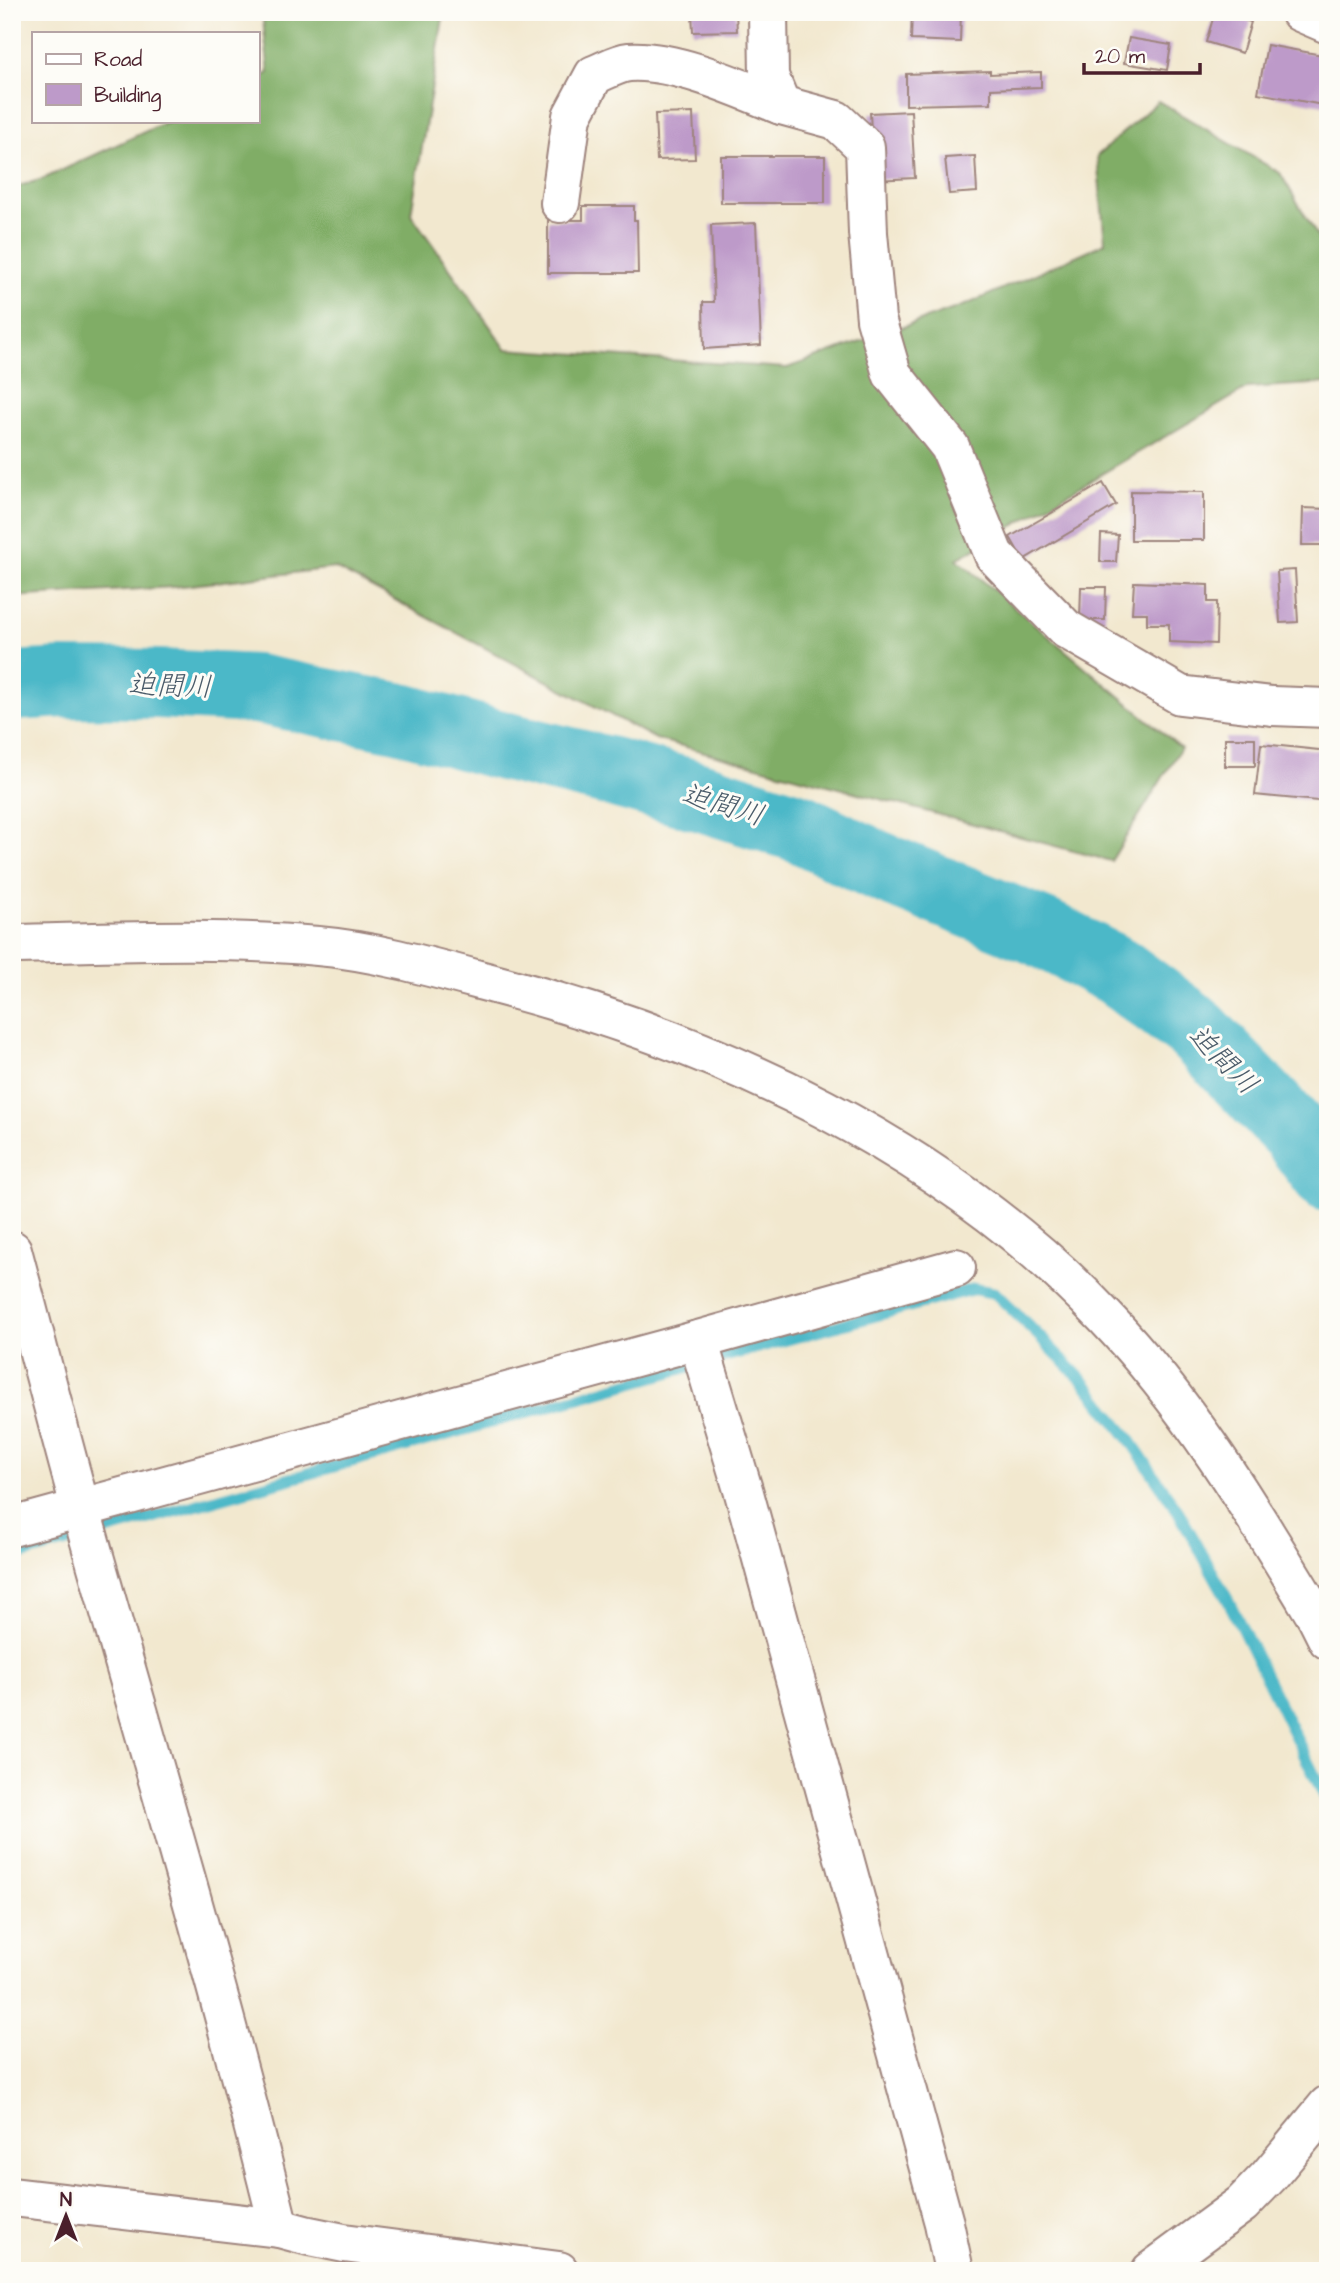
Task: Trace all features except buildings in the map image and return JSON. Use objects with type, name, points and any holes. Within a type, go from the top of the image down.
[{"type":"street","points":[[768,12],[769,76],[781,105]]},
{"type":"street","points":[[1300,12],[1328,24]]},
{"type":"street","points":[[560,204],[572,116],[594,75],[627,62],[660,64],[719,81],[781,105],[836,120],[866,147],[868,233],[876,319],[892,374],[950,447],[994,555],[1066,629],[1180,695],[1272,706],[1328,708]]},
{"type":"street","points":[[12,944],[149,941],[265,942],[322,946],[463,975],[595,1013],[786,1087],[892,1147],[984,1209],[1036,1252],[1098,1310],[1150,1368],[1221,1462],[1328,1640]]},
{"type":"street","points":[[12,1250],[81,1508],[247,2097],[279,2228]]},
{"type":"street","points":[[12,1527],[956,1268]]},
{"type":"street","points":[[698,1340],[744,1493],[944,2222],[954,2271]]},
{"type":"street","points":[[1151,2271],[1242,2204],[1328,2105]]},
{"type":"street","points":[[12,2197],[279,2228],[344,2242],[559,2271]]},
{"type":"green space","points":[[262,12],[444,12],[411,214],[506,349],[787,368],[968,304],[1105,243],[1097,156],[1158,101],[1280,173],[1328,254],[1328,383],[1248,388],[957,559],[1181,748],[1111,861],[656,739],[335,568],[174,587],[12,597],[12,188],[43,179],[166,122],[259,122],[259,78],[269,73]]},
{"type":"waterway","name":"迫間川","points":[[12,686],[64,683],[159,684],[256,689],[402,718],[699,796],[800,828],[874,864],[1043,933],[1117,971],[1194,1028],[1295,1133],[1328,1177]]},
{"type":"waterway","points":[[12,1557],[974,1289],[995,1293],[1084,1382],[1130,1440],[1178,1511],[1229,1602],[1328,1803]]}]
